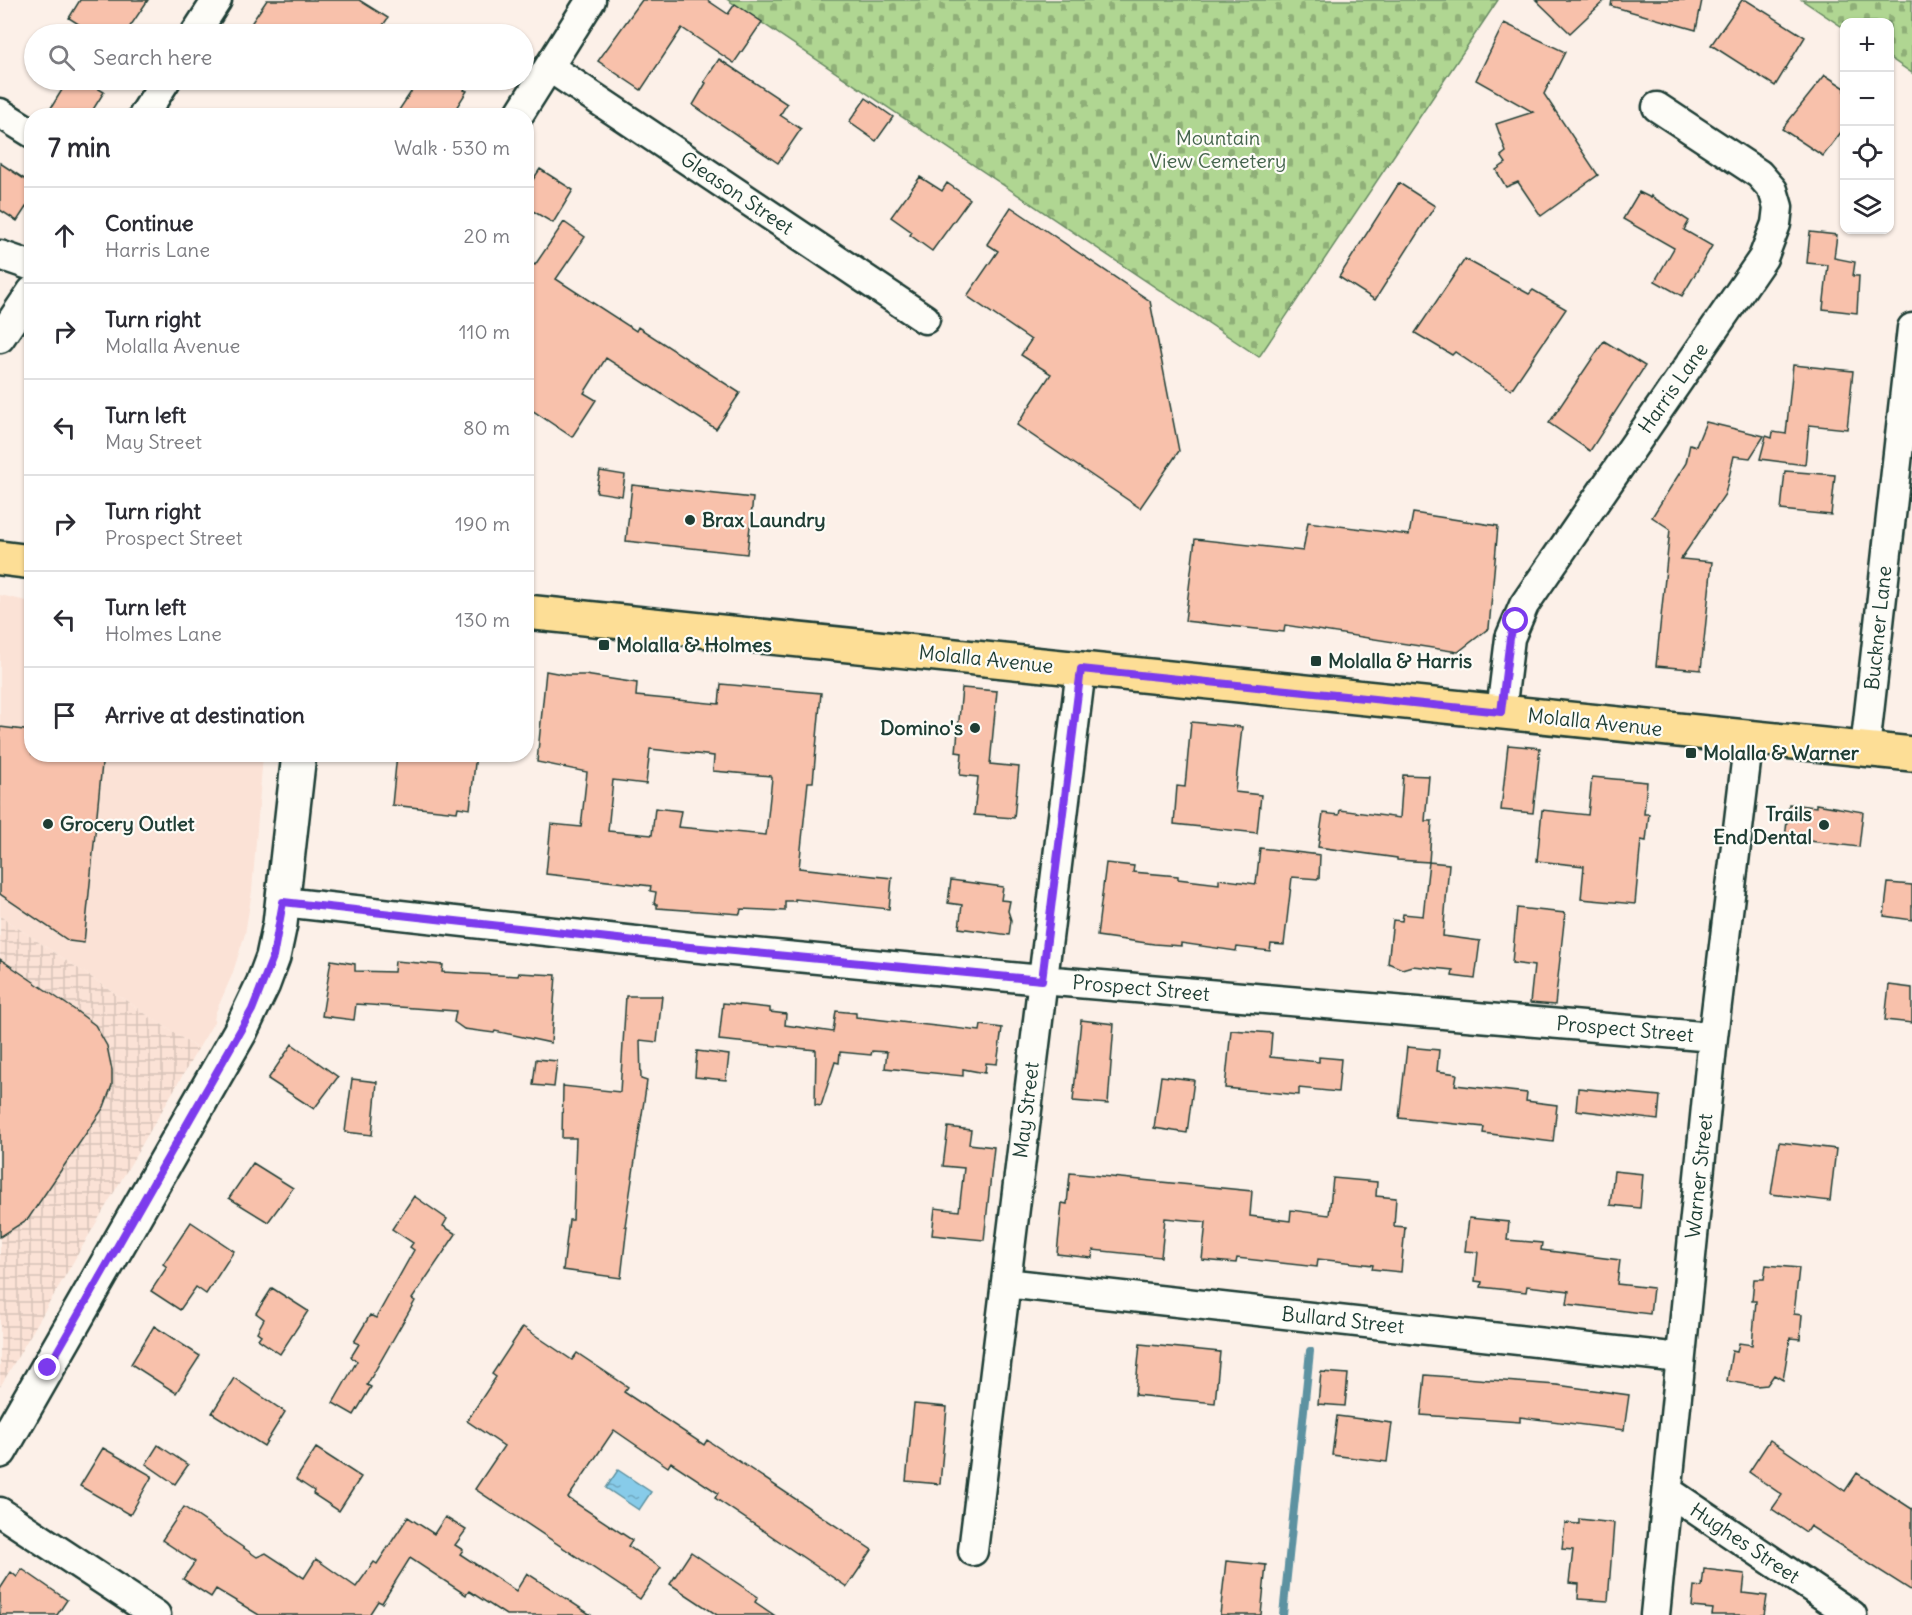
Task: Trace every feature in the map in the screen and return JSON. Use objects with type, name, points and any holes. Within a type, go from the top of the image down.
[{"type":"main road","points":[[0,558],[24,561]]},
{"type":"main road","name":"Molalla Avenue","points":[[534,613],[1912,754]]},
{"type":"street","points":[[201,24],[217,0]]},
{"type":"street","points":[[523,108],[591,0]]},
{"type":"street","name":"Gleason Street","points":[[549,67],[924,319]]},
{"type":"street","points":[[148,108],[160,90]]},
{"type":"street","name":"Harris Lane","points":[[1501,712],[1510,638],[1524,605],[1763,258],[1776,224],[1778,207],[1773,190],[1759,174],[1657,107]]},
{"type":"street","points":[[0,113],[24,128]]},
{"type":"street","points":[[0,255],[24,263]]},
{"type":"street","points":[[0,338],[24,303]]},
{"type":"street","name":"Buckner Lane","points":[[1865,749],[1912,328]]},
{"type":"street","name":"May Street","points":[[973,1551],[1081,669]]},
{"type":"street","name":"Warner Street","points":[[1655,1615],[1713,1037],[1749,737]]},
{"type":"street","points":[[0,1451],[252,1010],[273,957],[283,902],[298,762]]},
{"type":"street","name":"Prospect Street","points":[[283,902],[690,947],[1042,980],[1713,1037]]},
{"type":"street","name":"Bullard Street","points":[[1006,1283],[1680,1358]]},
{"type":"street","name":"Hughes Street","points":[[1668,1491],[1852,1615]]},
{"type":"street","points":[[0,1512],[156,1615]]},
{"type":"shaded area","points":[[0,595],[24,600],[24,762],[262,762],[252,891],[245,934],[214,1022],[198,1049],[0,916]]},
{"type":"shaded area","points":[[0,916],[198,1049],[0,1387]]},
{"type":"green space","name":"Mountain View Cemetery","points":[[728,0],[1498,0],[1259,357]]},
{"type":"green space","points":[[1802,0],[1912,0],[1912,73],[1894,61],[1894,18],[1840,18],[1840,25]]},
{"type":"water","points":[[618,1470],[651,1492],[639,1510],[606,1488]]},
{"type":"building","points":[[80,0],[148,0],[132,24],[78,24],[69,18]]},
{"type":"building","points":[[267,0],[359,0],[388,18],[384,24],[251,24]]},
{"type":"building","points":[[642,0],[707,0],[728,14],[735,4],[762,22],[734,63],[682,28],[641,90],[598,61]]},
{"type":"building","points":[[1536,0],[1605,0],[1570,33]]},
{"type":"building","points":[[1612,0],[1702,0],[1696,30],[1611,6]]},
{"type":"building","points":[[1742,0],[1746,0],[1805,37],[1775,86],[1711,45]]},
{"type":"building","points":[[1504,23],[1565,52],[1544,94],[1598,175],[1541,216],[1518,182],[1506,187],[1496,170],[1506,163],[1501,156],[1506,152],[1496,124],[1533,112],[1476,80]]},
{"type":"building","points":[[719,59],[787,104],[780,115],[801,129],[778,163],[693,105]]},
{"type":"building","points":[[1825,75],[1840,85],[1840,134],[1823,156],[1782,129]]},
{"type":"building","points":[[62,90],[101,90],[104,92],[94,108],[51,108]]},
{"type":"building","points":[[412,90],[467,91],[456,108],[400,108]]},
{"type":"building","points":[[866,98],[893,117],[876,141],[849,122]]},
{"type":"building","points":[[0,163],[24,179],[24,210],[17,221],[0,210]]},
{"type":"building","points":[[540,169],[573,190],[553,223],[534,212],[534,178]]},
{"type":"building","points":[[920,177],[942,191],[947,183],[970,199],[932,251],[910,235],[912,232],[891,217]]},
{"type":"building","points":[[1399,183],[1435,206],[1375,300],[1339,277]]},
{"type":"building","points":[[1639,192],[1651,198],[1651,196],[1689,221],[1684,230],[1712,246],[1682,296],[1655,281],[1674,248],[1623,219]]},
{"type":"building","points":[[1011,207],[1150,301],[1179,451],[1140,508],[1017,425],[1051,374],[1021,355],[1031,340],[967,296],[998,251],[987,244]]},
{"type":"building","points":[[564,222],[585,237],[556,279],[636,331],[638,327],[740,393],[716,429],[606,358],[584,393],[596,400],[572,437],[534,411],[535,265]]},
{"type":"building","points":[[1810,232],[1837,235],[1834,258],[1855,262],[1853,276],[1859,276],[1857,313],[1823,309],[1828,265],[1807,263]]},
{"type":"building","points":[[1465,259],[1529,294],[1533,290],[1566,309],[1511,390],[1455,352],[1452,355],[1415,333]]},
{"type":"building","points":[[1604,341],[1645,366],[1590,451],[1549,423]]},
{"type":"building","points":[[1793,365],[1853,371],[1847,429],[1809,425],[1805,465],[1760,459],[1766,436],[1772,438],[1773,432],[1786,434]]},
{"type":"building","points":[[1706,422],[1764,436],[1750,458],[1734,456],[1725,494],[1681,559],[1712,562],[1701,670],[1656,666],[1670,529],[1652,517],[1686,463],[1690,444],[1696,446]]},
{"type":"building","points":[[600,471],[625,475],[622,496],[596,492]]},
{"type":"building","points":[[1785,471],[1835,475],[1831,515],[1781,510]]},
{"type":"building","name":"Brax Laundry","points":[[632,485],[753,498],[747,554],[626,541]]},
{"type":"building","points":[[1413,513],[1498,526],[1489,628],[1458,652],[1285,625],[1284,632],[1185,621],[1195,539],[1303,551],[1308,522],[1409,535]]},
{"type":"building","points":[[546,671],[637,683],[636,696],[719,704],[721,684],[821,693],[813,782],[808,782],[799,868],[892,878],[889,909],[795,899],[795,901],[785,901],[785,911],[741,909],[740,914],[657,908],[657,904],[654,904],[656,892],[650,891],[651,886],[546,874],[551,824],[581,827],[587,772],[537,762]],"holes":[[[650,749],[714,756],[713,771],[771,776],[766,835],[678,827],[681,811],[655,808],[652,835],[608,831],[613,780],[646,784]]]},
{"type":"building","points":[[962,688],[997,691],[990,764],[1019,767],[1014,818],[974,815],[978,777],[960,775],[962,753],[956,752]]},
{"type":"building","points":[[1191,722],[1242,727],[1235,792],[1261,795],[1257,833],[1174,824],[1177,786],[1185,787]]},
{"type":"building","name":"Grocery Outlet","points":[[0,727],[24,730],[24,762],[102,762],[84,943],[69,941],[0,894]]},
{"type":"building","points":[[1508,745],[1540,748],[1533,813],[1501,810]]},
{"type":"building","points":[[396,762],[475,762],[470,809],[458,807],[457,812],[392,805]]},
{"type":"building","points":[[1403,775],[1429,776],[1425,821],[1432,821],[1429,862],[1397,860],[1397,858],[1318,847],[1323,813],[1339,815],[1340,810],[1400,818]]},
{"type":"building","points":[[1592,777],[1647,782],[1644,814],[1649,814],[1646,841],[1641,840],[1635,904],[1581,899],[1584,866],[1537,861],[1542,810],[1588,815]]},
{"type":"building","name":"Trails End Dental","points":[[1789,804],[1816,807],[1816,804],[1863,812],[1859,847],[1785,838]]},
{"type":"building","points":[[1260,848],[1320,855],[1319,879],[1292,877],[1284,945],[1271,944],[1270,951],[1237,947],[1236,951],[1181,943],[1181,946],[1154,944],[1097,936],[1106,863],[1134,866],[1133,872],[1178,876],[1178,879],[1219,884],[1219,879],[1256,884]]},
{"type":"building","points":[[1429,862],[1449,864],[1443,936],[1480,941],[1475,979],[1452,976],[1453,970],[1412,966],[1402,969],[1388,963],[1393,920],[1402,921],[1403,914],[1423,916]]},
{"type":"building","points":[[951,880],[1003,887],[1001,900],[1010,901],[1009,935],[959,928],[962,905],[948,903]]},
{"type":"building","points":[[1888,883],[1912,885],[1912,920],[1884,916]]},
{"type":"building","points":[[1517,908],[1565,913],[1555,1005],[1530,1003],[1534,966],[1512,963]]},
{"type":"building","points":[[0,959],[95,1025],[107,1046],[112,1070],[112,1085],[104,1107],[28,1219],[0,1237]]},
{"type":"building","points":[[331,960],[355,964],[355,971],[394,972],[395,961],[443,965],[442,972],[518,976],[519,973],[556,975],[551,1043],[495,1031],[494,1033],[464,1029],[454,1022],[456,1011],[356,1004],[354,1020],[322,1016]]},
{"type":"building","points":[[1889,985],[1912,988],[1912,1023],[1885,1020]]},
{"type":"building","points":[[626,996],[662,996],[657,1042],[640,1040],[641,1079],[647,1081],[625,1226],[627,1226],[621,1278],[563,1270],[569,1220],[573,1220],[576,1138],[562,1138],[563,1086],[620,1092]]},
{"type":"building","points":[[723,1003],[770,1008],[770,1012],[786,1014],[785,1025],[833,1032],[836,1011],[856,1013],[856,1017],[980,1031],[981,1025],[1002,1028],[997,1064],[986,1063],[985,1073],[963,1069],[963,1076],[885,1068],[887,1052],[872,1051],[871,1055],[840,1052],[839,1063],[835,1062],[821,1106],[815,1105],[816,1050],[719,1040]]},
{"type":"building","points":[[1081,1020],[1114,1024],[1108,1104],[1073,1101]]},
{"type":"building","points":[[1231,1030],[1272,1033],[1270,1057],[1319,1062],[1319,1057],[1341,1059],[1338,1092],[1299,1088],[1299,1095],[1225,1088]]},
{"type":"building","points":[[292,1044],[338,1077],[314,1109],[268,1079]]},
{"type":"building","points":[[1407,1047],[1439,1050],[1437,1071],[1457,1074],[1455,1085],[1527,1093],[1526,1101],[1557,1105],[1553,1142],[1483,1133],[1484,1127],[1399,1118]]},
{"type":"building","points":[[697,1051],[729,1055],[726,1080],[695,1077]]},
{"type":"building","points":[[536,1059],[557,1061],[554,1087],[533,1085]]},
{"type":"building","points":[[1161,1076],[1194,1080],[1187,1133],[1154,1128]]},
{"type":"building","points":[[352,1079],[377,1082],[372,1135],[345,1132]]},
{"type":"building","points":[[1578,1088],[1660,1096],[1658,1120],[1576,1110]]},
{"type":"building","points":[[948,1127],[971,1130],[969,1144],[994,1147],[984,1240],[932,1235],[935,1208],[959,1211],[964,1168],[943,1166]]},
{"type":"building","points":[[1779,1142],[1836,1149],[1830,1201],[1771,1194]]},
{"type":"building","points":[[253,1163],[293,1188],[268,1222],[229,1198]]},
{"type":"building","points":[[1614,1171],[1643,1174],[1640,1208],[1610,1205]]},
{"type":"building","points":[[1070,1173],[1252,1191],[1250,1216],[1290,1221],[1291,1210],[1329,1215],[1333,1178],[1377,1182],[1376,1196],[1396,1198],[1394,1226],[1405,1227],[1401,1272],[1372,1269],[1373,1265],[1318,1259],[1317,1267],[1237,1258],[1236,1263],[1202,1260],[1206,1222],[1165,1218],[1161,1257],[1093,1250],[1092,1258],[1057,1254],[1062,1203],[1067,1204]]},
{"type":"building","points":[[414,1196],[447,1219],[443,1226],[456,1234],[412,1299],[415,1301],[367,1385],[371,1387],[354,1415],[333,1403],[357,1361],[351,1357],[359,1344],[354,1342],[370,1315],[376,1318],[414,1250],[410,1247],[413,1243],[392,1229]]},
{"type":"building","points":[[1469,1218],[1509,1222],[1507,1240],[1542,1243],[1541,1250],[1620,1260],[1617,1284],[1653,1288],[1650,1314],[1567,1304],[1569,1291],[1527,1286],[1526,1292],[1481,1287],[1482,1282],[1475,1281],[1478,1252],[1465,1251]]},
{"type":"building","points":[[191,1222],[234,1251],[206,1294],[196,1287],[180,1310],[151,1291],[167,1267],[163,1264]]},
{"type":"building","points":[[1766,1265],[1799,1268],[1794,1314],[1802,1315],[1800,1339],[1790,1338],[1783,1380],[1774,1375],[1767,1385],[1757,1386],[1727,1381],[1732,1351],[1737,1352],[1739,1343],[1752,1345],[1756,1301],[1752,1301],[1754,1279],[1764,1279]]},
{"type":"building","points":[[272,1288],[308,1311],[280,1354],[258,1339],[261,1335],[257,1332],[264,1319],[256,1313]]},
{"type":"building","points":[[154,1326],[200,1356],[176,1393],[131,1364]]},
{"type":"building","points":[[523,1327],[572,1360],[577,1353],[628,1387],[624,1392],[704,1445],[707,1440],[872,1550],[847,1587],[715,1498],[718,1493],[671,1462],[668,1467],[614,1430],[568,1498],[632,1540],[628,1546],[661,1568],[640,1599],[475,1489],[504,1446],[467,1421],[496,1377],[492,1374]]},
{"type":"building","points":[[1140,1344],[1220,1352],[1215,1403],[1135,1395]]},
{"type":"building","points":[[1321,1372],[1348,1374],[1345,1406],[1318,1404]]},
{"type":"building","points":[[1425,1375],[1557,1385],[1629,1395],[1624,1430],[1520,1417],[1520,1422],[1421,1415]]},
{"type":"building","points":[[234,1378],[285,1412],[264,1446],[212,1413]]},
{"type":"building","points":[[914,1404],[947,1407],[940,1484],[906,1481]]},
{"type":"building","points":[[1337,1416],[1392,1423],[1387,1462],[1332,1455]]},
{"type":"building","points":[[1770,1440],[1845,1491],[1857,1473],[1912,1509],[1912,1591],[1810,1526],[1806,1532],[1772,1509],[1782,1495],[1749,1472]]},
{"type":"building","points":[[158,1445],[188,1465],[175,1484],[146,1464]]},
{"type":"building","points":[[103,1448],[152,1476],[130,1515],[80,1486]]},
{"type":"building","points":[[316,1448],[361,1477],[339,1511],[313,1494],[314,1491],[296,1479]]},
{"type":"building","points":[[184,1507],[257,1557],[266,1553],[304,1578],[316,1559],[356,1587],[374,1562],[377,1564],[408,1517],[434,1534],[445,1517],[466,1530],[455,1545],[463,1550],[460,1554],[516,1591],[527,1573],[591,1615],[506,1615],[469,1591],[466,1595],[410,1558],[382,1603],[378,1601],[369,1615],[259,1615],[216,1589],[211,1597],[183,1579],[195,1562],[162,1540]]},
{"type":"building","points":[[1579,1519],[1614,1523],[1608,1601],[1578,1599],[1579,1584],[1569,1583],[1573,1550],[1562,1549],[1565,1523],[1579,1524]]},
{"type":"building","points":[[691,1552],[758,1597],[755,1602],[774,1615],[717,1615],[670,1584]]},
{"type":"building","points":[[1226,1561],[1266,1565],[1261,1615],[1220,1615]]},
{"type":"building","points":[[22,1569],[67,1600],[57,1615],[0,1615],[0,1589],[11,1572],[17,1577]]},
{"type":"building","points":[[1704,1569],[1745,1574],[1743,1593],[1767,1596],[1764,1615],[1712,1615],[1713,1609],[1692,1607],[1694,1586],[1702,1587]]},
{"type":"waterway","points":[[1283,1615],[1310,1351]]},
{"type":"place","name":"Brax Laundry","points":[[690,520]]},
{"type":"place","name":"Molalla & Holmes","points":[[604,645]]},
{"type":"place","name":"Molalla & Harris","points":[[1316,661]]},
{"type":"place","name":"Domino's","points":[[975,728]]},
{"type":"place","name":"Molalla & Warner","points":[[1691,753]]},
{"type":"place","name":"Grocery Outlet","points":[[48,824]]},
{"type":"place","name":"Trails End Dental","points":[[1824,825]]},
{"type":"route","points":[[48,1368],[252,1010],[273,957],[283,902],[690,947],[1042,980],[1081,669],[1501,712],[1510,638],[1516,621]]}]
